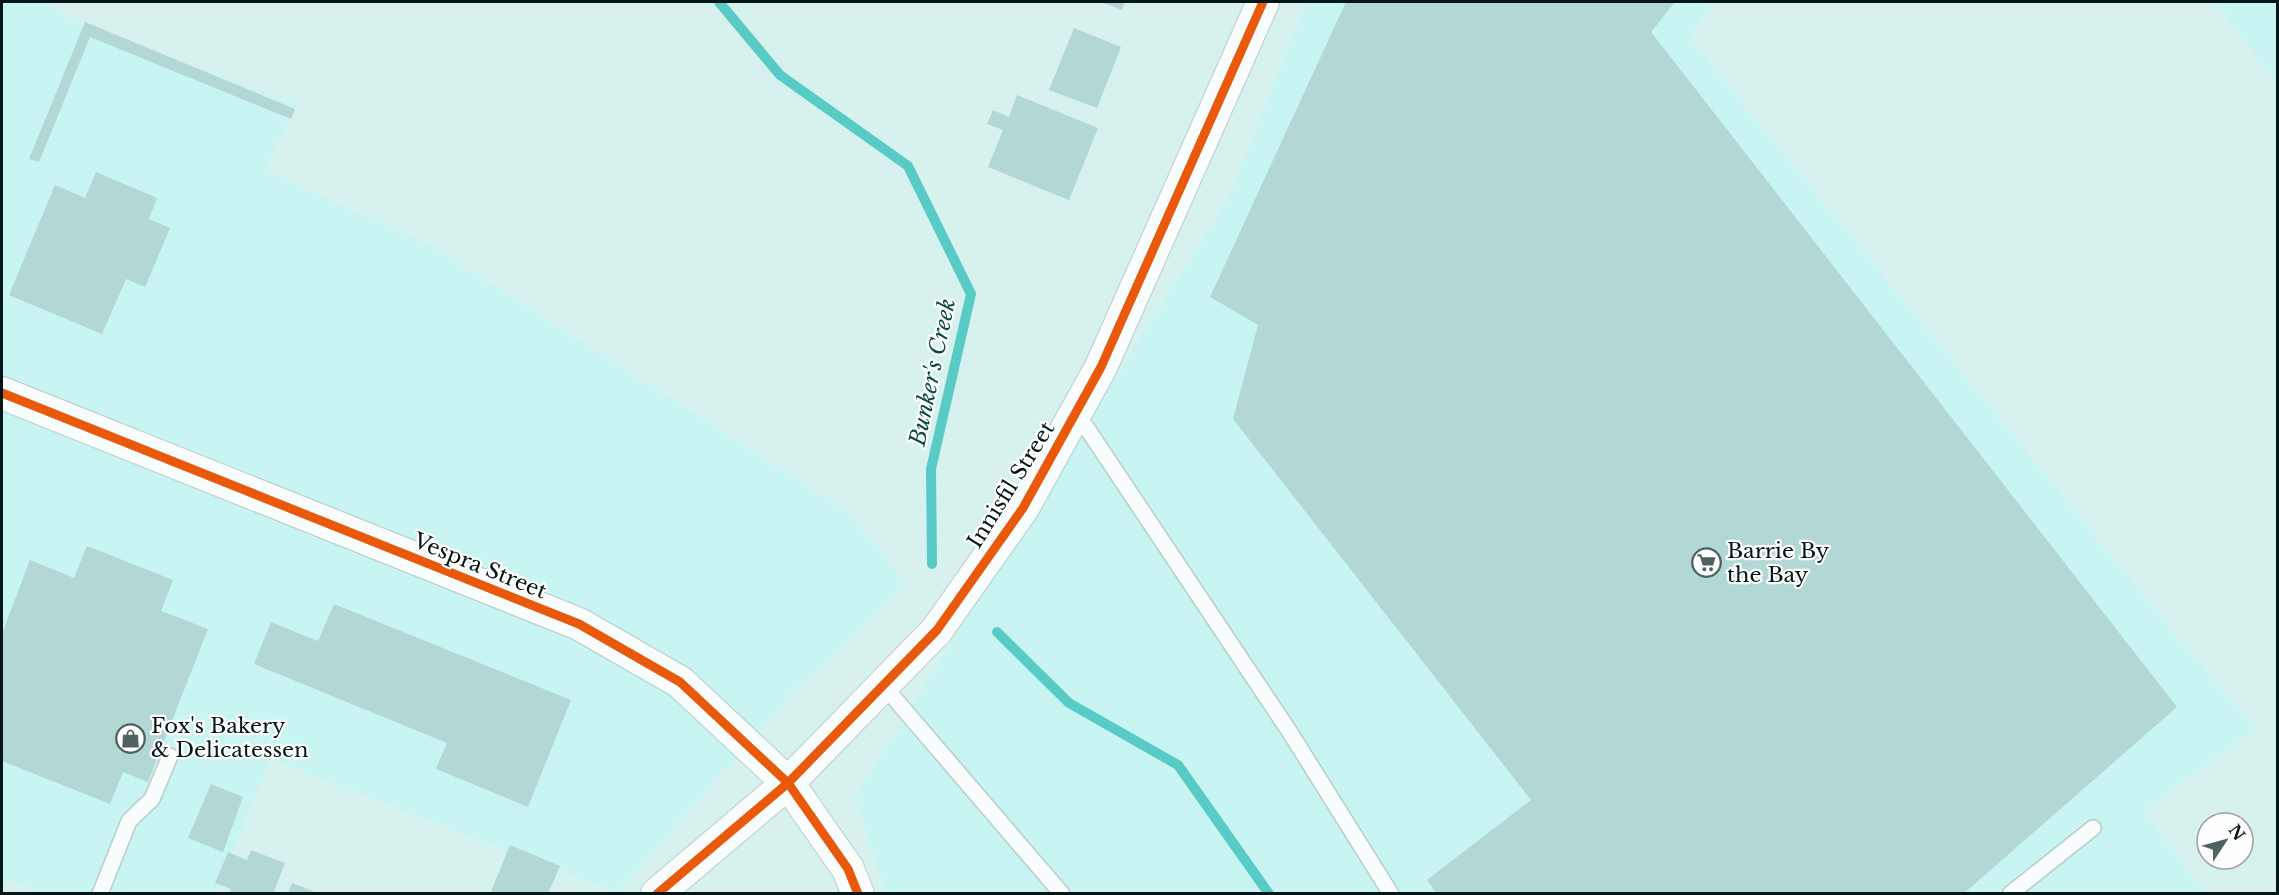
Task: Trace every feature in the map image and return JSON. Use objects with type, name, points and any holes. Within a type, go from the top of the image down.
[{"type":"street","name":"Innisfil Street","points":[[657,894],[788,783],[937,630],[1023,508],[1101,368],[1263,2]]},
{"type":"street","name":"Vespra Street","points":[[2,393],[579,624],[680,682],[788,783],[848,869],[858,894]]},
{"type":"lane","points":[[1076,412],[1292,734],[1391,894]]},
{"type":"lane","points":[[883,685],[1062,894]]},
{"type":"lane","points":[[100,894],[129,821],[152,799],[170,756]]},
{"type":"lane","points":[[2010,894],[2093,828]]},
{"type":"shaded area","points":[[2,2],[48,2],[68,19],[296,105],[265,170],[434,247],[846,510],[907,582],[788,698],[617,893],[270,759],[216,893],[41,893],[2,877]]},
{"type":"shaded area","name":"Barrie By the Bay","points":[[1306,2],[1711,2],[1690,38],[2222,691],[2257,729],[2143,811],[2206,893],[886,893],[855,797],[1230,195]]},
{"type":"shaded area","points":[[2215,2],[2277,2],[2277,84]]},
{"type":"building","points":[[1100,2],[1125,2],[1122,10]]},
{"type":"building","name":"Barrie By the Bay","points":[[1346,2],[1675,2],[1651,32],[2177,707],[1963,894],[1437,894],[1427,880],[1531,800],[1233,419],[1258,325],[1210,297]]},
{"type":"building","points":[[85,22],[295,109],[291,119],[90,37],[39,162],[29,159]]},
{"type":"building","points":[[1074,28],[1121,47],[1097,108],[1049,90]]},
{"type":"building","points":[[1017,95],[1098,128],[1069,200],[988,167],[1003,130],[987,124],[993,110],[1009,117]]},
{"type":"building","points":[[96,172],[157,198],[149,219],[170,228],[145,287],[126,279],[102,334],[9,295],[55,185],[85,198]]},
{"type":"building","points":[[87,546],[173,580],[161,611],[208,629],[148,782],[123,772],[110,804],[2,761],[2,634],[30,560],[74,578]]},
{"type":"building","points":[[334,604],[571,700],[528,807],[436,769],[447,743],[254,664],[271,622],[318,641]]},
{"type":"building","points":[[211,784],[243,797],[223,852],[188,838]]},
{"type":"building","points":[[510,845],[560,866],[548,894],[490,894]]},
{"type":"building","points":[[251,850],[285,863],[273,894],[229,894],[231,889],[215,883],[228,852],[247,860]]},
{"type":"building","points":[[292,883],[318,893],[318,894],[288,894]]},
{"type":"waterway","name":"Bunker's Creek","points":[[719,2],[780,75],[908,166],[971,294],[931,469],[932,564]]},
{"type":"waterway","name":"Bunker's Creek","points":[[997,632],[1069,703],[1178,765],[1269,894]]},
{"type":"cycle path","points":[[657,894],[788,783],[937,630],[1023,508],[1101,367],[1263,2]]},
{"type":"cycle path","points":[[2,393],[579,624],[680,682],[788,783],[848,869],[858,894]]},
{"type":"place","name":"Barrie By the Bay","points":[[1706,563]]},
{"type":"place","name":"Fox's Bakery & Delicatessen","points":[[130,738]]}]
